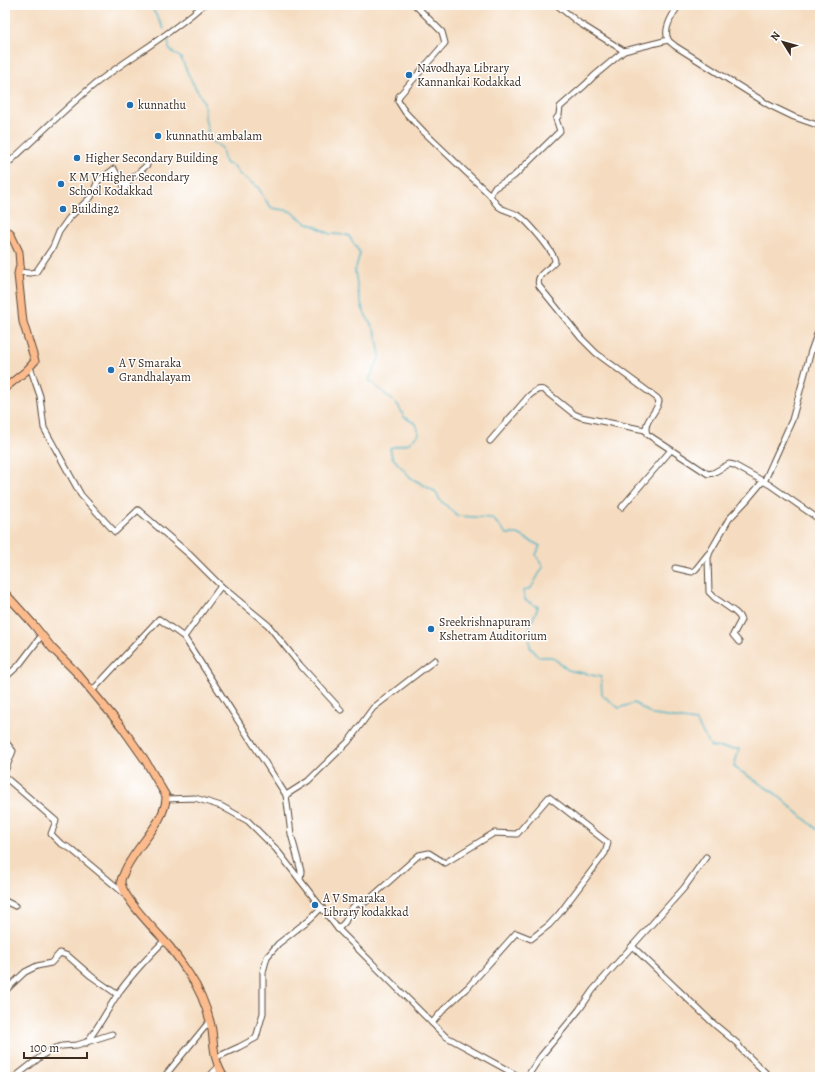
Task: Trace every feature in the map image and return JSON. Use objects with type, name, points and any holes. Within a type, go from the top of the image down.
[{"type":"main road","points":[[5,229],[11,235],[19,252],[19,295],[23,322],[35,361],[5,388]]},
{"type":"main road","points":[[5,593],[121,726],[145,760],[166,796],[160,819],[135,852],[126,867],[121,881],[126,895],[142,917],[164,941],[194,981],[201,995],[209,1022],[215,1058],[224,1077]]},
{"type":"street","points":[[5,166],[51,122],[96,84],[182,23],[203,5]]},
{"type":"street","points":[[415,5],[442,32],[445,43],[399,96],[398,101],[405,112],[490,195],[498,207],[520,216],[554,254],[555,262],[552,266],[540,274],[538,278],[539,286],[581,338],[605,361],[657,398],[659,401],[658,406],[645,430]]},
{"type":"street","points":[[557,5],[579,23],[624,51]]},
{"type":"street","points":[[679,5],[672,16],[667,34],[668,40],[675,46],[768,105],[794,117],[820,125]]},
{"type":"street","points":[[490,195],[494,188],[514,176],[560,131],[556,119],[559,115],[560,107],[594,76],[624,51],[668,40]]},
{"type":"street","points":[[18,272],[30,274],[36,272],[53,247],[59,232],[69,218],[91,197],[98,181],[114,169],[125,188],[130,180],[147,165]]},
{"type":"street","points":[[675,568],[692,572],[696,569],[710,552],[729,519],[763,482],[792,420],[811,351],[820,326]]},
{"type":"street","points":[[30,367],[40,396],[44,428],[81,495],[115,532],[138,510],[190,555],[221,586],[268,625],[300,665],[341,710]]},
{"type":"street","points":[[490,441],[524,401],[540,388],[574,414],[581,417],[645,430],[647,434],[708,474],[731,464],[763,482],[820,520]]},
{"type":"street","points":[[622,507],[671,450]]},
{"type":"street","points":[[710,552],[708,558],[709,592],[739,616],[741,620],[733,635],[739,642]]},
{"type":"street","points":[[184,637],[221,586]]},
{"type":"street","points":[[92,691],[159,619],[184,637],[286,795],[291,834],[300,871],[300,880]]},
{"type":"street","points":[[5,678],[19,665],[42,636]]},
{"type":"street","points":[[286,795],[308,781],[348,742],[373,708],[435,660]]},
{"type":"street","points":[[5,741],[13,751],[5,771]]},
{"type":"street","points":[[5,777],[56,821],[51,834],[60,843],[71,849],[126,895]]},
{"type":"street","points":[[338,929],[346,922],[351,909],[356,904],[366,902],[419,855],[429,853],[445,863],[494,833],[517,834],[549,797],[608,843],[605,853],[549,925],[531,939],[516,933],[469,986],[444,1009],[432,1023]]},
{"type":"street","points":[[166,799],[196,798],[221,806],[248,821],[276,849],[338,929],[445,1036],[520,1077]]},
{"type":"street","points":[[527,1077],[541,1056],[579,1010],[593,990],[684,888],[706,857]]},
{"type":"street","points":[[5,901],[15,906]]},
{"type":"street","points":[[215,1058],[239,1048],[256,1038],[263,1013],[263,972],[267,957],[278,944],[311,918],[322,907]]},
{"type":"street","points":[[86,1043],[97,1030],[118,995],[143,962],[164,941]]},
{"type":"street","points":[[632,946],[714,1024],[738,1044],[741,1049],[770,1077]]},
{"type":"street","points":[[5,990],[25,972],[37,966],[51,963],[60,953],[68,956],[91,976],[118,995]]},
{"type":"street","points":[[164,1077],[209,1022]]},
{"type":"street","points":[[15,1077],[52,1049],[62,1046],[86,1043],[112,1034]]},
{"type":"street","points":[[209,1077],[218,1067]]},
{"type":"waterway","points":[[150,5],[164,29]]},
{"type":"waterway","points":[[168,37],[169,49],[181,58],[191,80],[204,102],[205,118],[210,140],[222,148],[225,163],[234,166],[239,174],[258,187],[272,208],[290,211],[305,222],[330,234],[348,235],[360,253],[355,271],[358,292],[363,310],[376,334],[380,356],[369,380],[398,405],[404,417],[416,424],[419,434],[409,443],[390,448],[392,457],[411,478],[436,492],[440,500],[458,516],[492,518],[507,534],[518,534],[540,546],[536,555],[543,567],[531,588],[523,591],[525,600],[538,607],[529,628],[530,647],[539,657],[552,657],[568,670],[601,677],[602,695],[619,708],[634,703],[653,715],[696,721],[711,747],[739,749],[734,767],[776,794],[820,832]]},
{"type":"place","name":"Navodhaya Library Kannankai Kodakkad","points":[[409,75]]},
{"type":"place","name":"kunnathu","points":[[130,105]]},
{"type":"place","name":"kunnathu ambalam","points":[[158,136]]},
{"type":"place","name":"Higher Secondary Building","points":[[77,158]]},
{"type":"place","name":"K M V Higher Secondary School Kodakkad","points":[[61,184]]},
{"type":"place","name":"Building2","points":[[63,209]]},
{"type":"place","name":"A V Smaraka Grandhalayam","points":[[111,370]]},
{"type":"place","name":"Sreekrishnapuram Kshetram Auditorium","points":[[431,629]]},
{"type":"place","name":"A V Smaraka Library kodakkad","points":[[315,905]]}]
